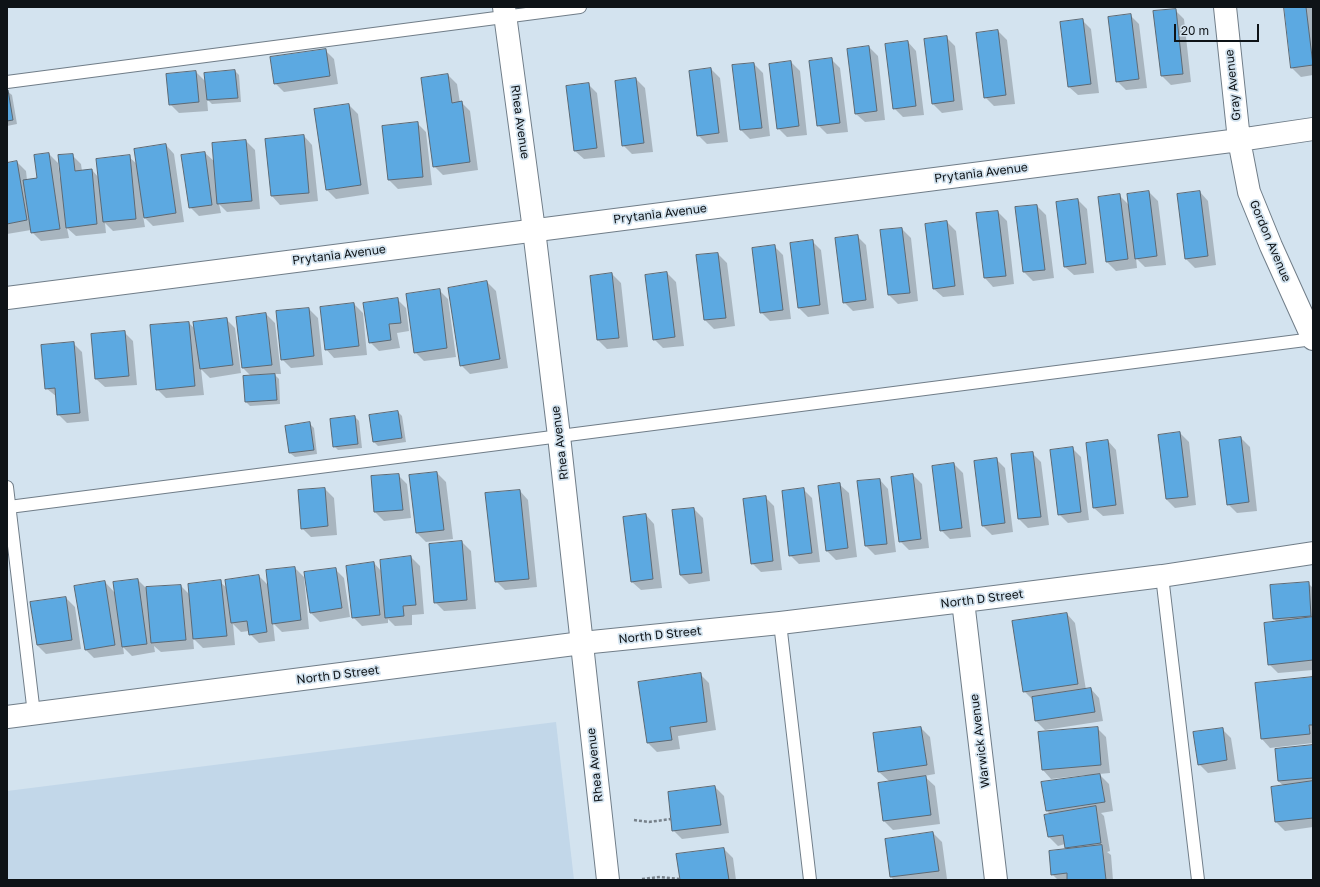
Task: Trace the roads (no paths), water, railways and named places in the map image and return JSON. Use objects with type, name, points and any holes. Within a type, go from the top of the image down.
[{"type":"street","name":"Gray Avenue","points":[[1225,7],[1239,140]]},
{"type":"street","name":"Rhea Avenue","points":[[505,12],[534,230],[559,436],[608,880]]},
{"type":"street","name":"Prytania Avenue","points":[[7,298],[1239,140],[1313,129]]},
{"type":"street","name":"Gordon Avenue","points":[[1239,140],[1249,192],[1271,246],[1313,339]]},
{"type":"street","name":"North D Street","points":[[7,717],[582,643],[780,623],[963,601],[1162,576],[1313,553]]},
{"type":"street","name":"Warwick Avenue","points":[[963,601],[996,880]]},
{"type":"lane","points":[[7,82],[505,12],[580,7]]},
{"type":"lane","points":[[9,507],[1313,339]]},
{"type":"lane","points":[[7,487],[34,714]]},
{"type":"lane","points":[[1162,576],[1198,880]]},
{"type":"lane","points":[[780,623],[810,880]]}]
